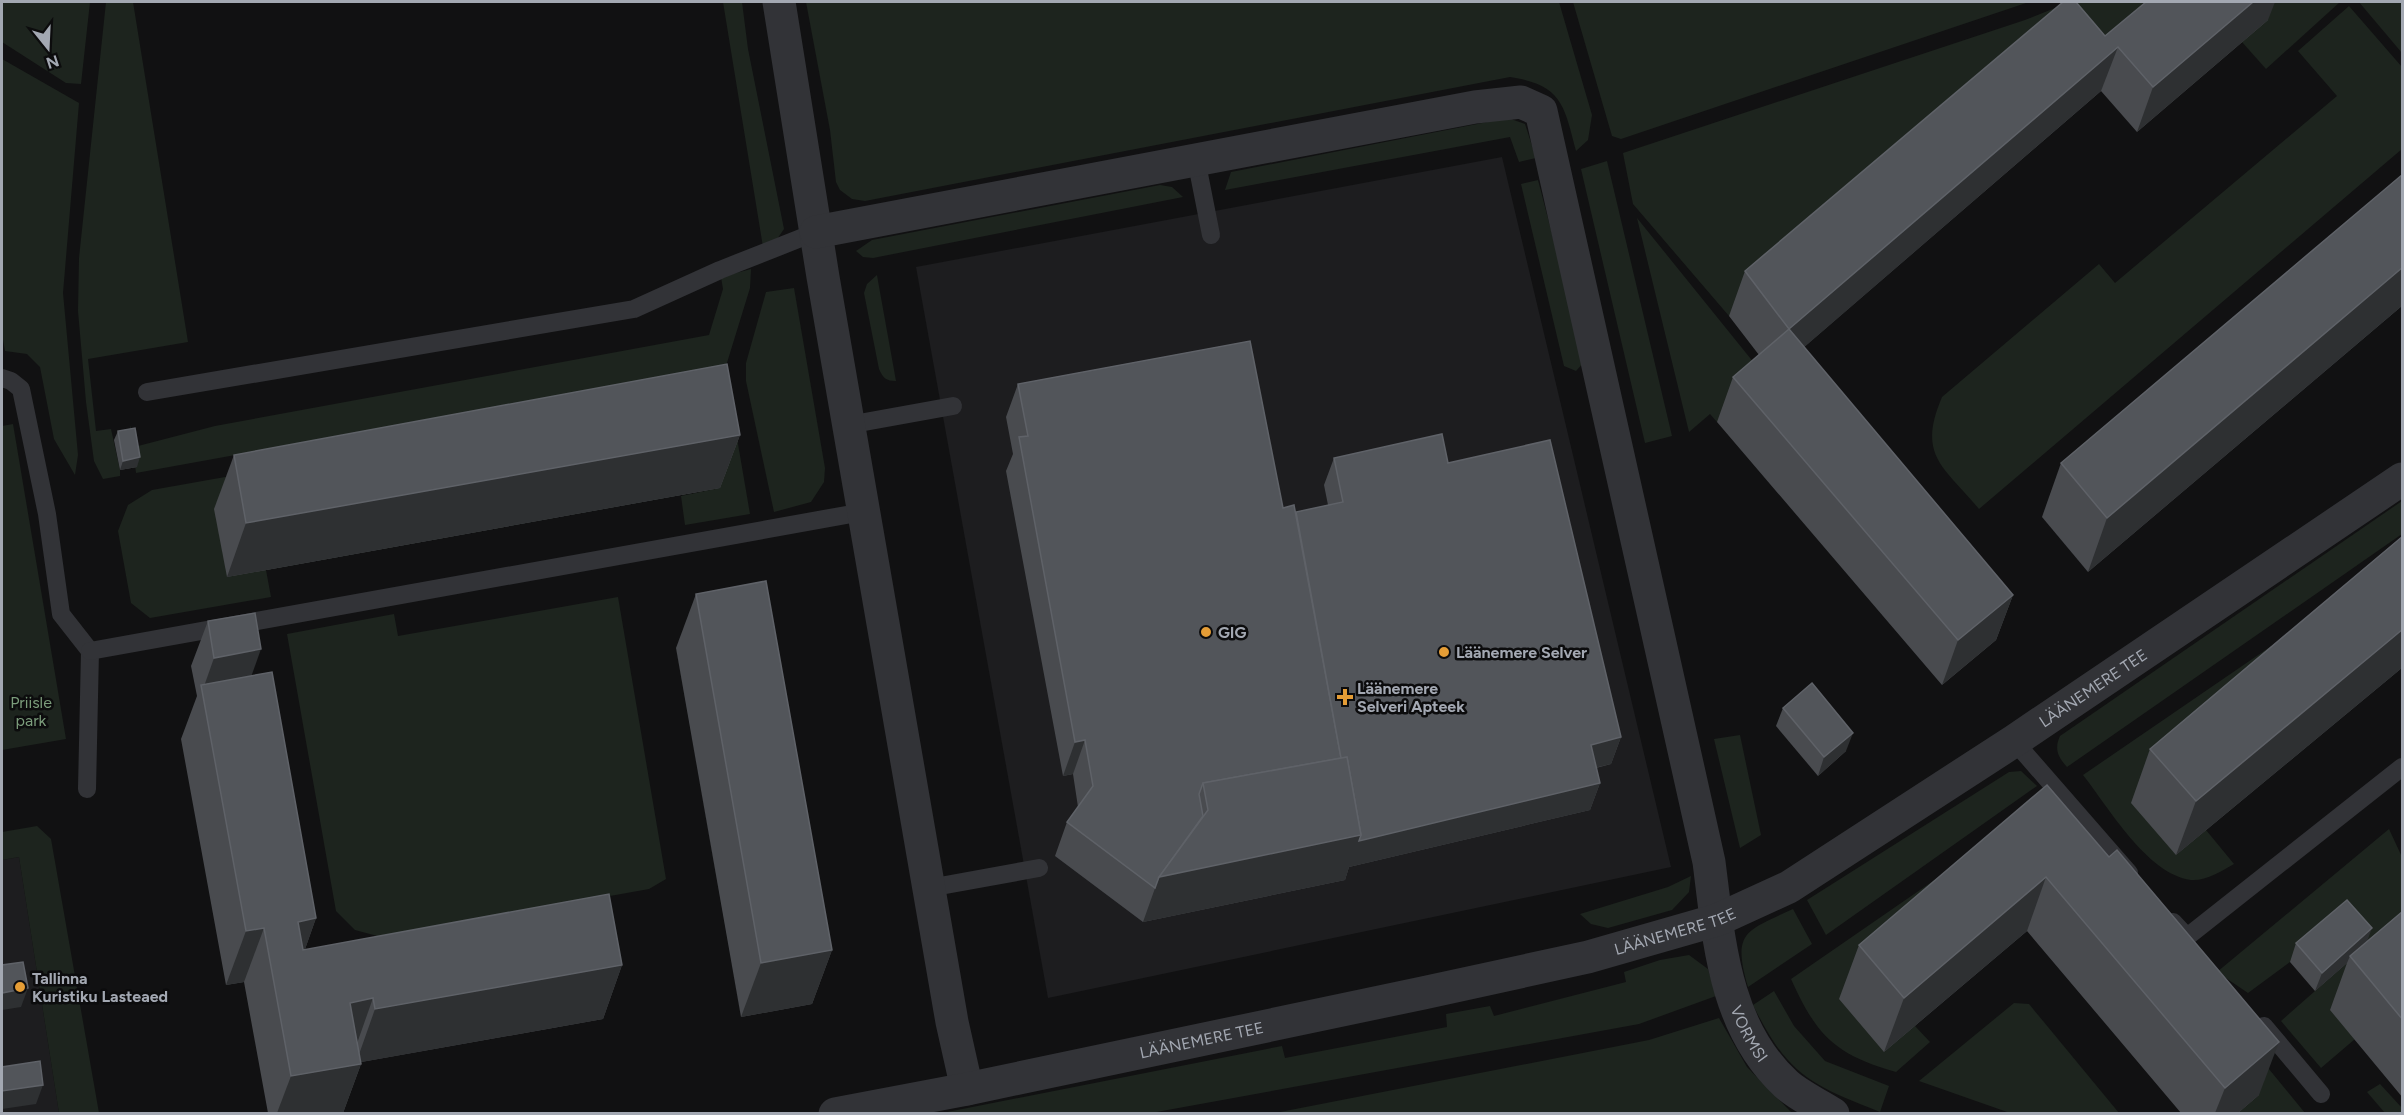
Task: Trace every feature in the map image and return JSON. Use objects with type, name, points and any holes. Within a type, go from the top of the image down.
[{"type":"street","points":[[779,2],[863,512],[952,1022],[967,1089]]},
{"type":"street","name":"VORMSI","points":[[1197,159],[1475,107],[1521,102],[1541,111],[1709,862],[1724,971],[1734,1000],[1757,1051],[1787,1086],[1833,1113]]},
{"type":"street","points":[[816,232],[1197,159]]},
{"type":"street","name":"LÄÄNEMERE TEE","points":[[835,1113],[967,1089],[1588,957],[1717,920],[1789,886],[2014,741],[2403,479]]},
{"type":"lane","points":[[1197,159],[1211,235]]},
{"type":"lane","points":[[147,392],[634,309],[720,270],[816,232]]},
{"type":"lane","points":[[2,378],[11,381],[21,389],[47,514],[62,614],[90,651],[87,789]]},
{"type":"lane","points":[[848,425],[953,406]]},
{"type":"lane","points":[[90,651],[863,512]]},
{"type":"lane","points":[[2014,741],[2140,886]]},
{"type":"lane","points":[[2187,937],[2403,767]]},
{"type":"lane","points":[[929,888],[1039,868]]},
{"type":"lane","points":[[2164,912],[2187,937],[2194,959]]},
{"type":"lane","points":[[2253,1012],[2320,1094]]},
{"type":"shaded area","points":[[1502,157],[1671,867],[1048,998],[916,267]]},
{"type":"shaded area","name":"Tallinna Kuristiku Lasteaed","points":[[19,857],[59,1113],[2,1114],[2,860]]},
{"type":"green space","points":[[2,2],[90,2],[81,84],[66,83],[2,42]]},
{"type":"green space","points":[[106,2],[133,2],[188,342],[88,359],[96,431],[111,429],[120,470],[120,476],[103,479],[94,461],[78,311],[79,258]]},
{"type":"green space","points":[[723,2],[742,2],[748,49],[784,229],[775,242],[763,247]]},
{"type":"green space","points":[[806,2],[1559,2],[1592,115],[1588,140],[1576,151],[1564,109],[1551,92],[1541,85],[1510,77],[865,201],[852,199],[840,190],[836,182],[830,130]]},
{"type":"green space","points":[[1573,2],[2029,2],[1621,139],[1612,136]]},
{"type":"green space","points":[[2070,2],[2183,2],[2089,80],[2054,40],[1729,316],[1633,204],[1623,153],[2025,20]]},
{"type":"green space","points":[[2252,2],[2340,2],[2266,69],[2242,42]]},
{"type":"green space","points":[[2359,2],[2402,2],[2402,53]]},
{"type":"green space","points":[[2349,6],[2402,67],[2402,149],[1979,509],[1945,470],[1933,447],[1932,433],[1942,397],[2099,264],[2115,283],[2337,96],[2298,51]]},
{"type":"green space","points":[[2,59],[79,103],[63,293],[78,455],[75,475],[54,439],[40,367],[27,354],[5,351],[2,334]]},
{"type":"green space","points":[[1508,118],[1525,124],[1536,158],[1519,162],[1510,137],[1225,190],[1231,172]]},
{"type":"green space","points":[[1607,161],[1672,436],[1645,443],[1581,169]]},
{"type":"green space","points":[[1538,180],[1585,361],[1576,371],[1564,366],[1521,184]]},
{"type":"green space","points":[[1160,185],[1172,187],[1183,197],[873,258],[863,257],[856,251],[872,240]]},
{"type":"green space","points":[[1637,218],[1767,379],[1717,422],[1710,414],[1689,432]]},
{"type":"green space","points":[[751,269],[750,288],[726,366],[136,473],[130,425],[138,446],[215,426],[709,335],[723,289],[721,277]]},
{"type":"green space","points":[[877,275],[896,381],[885,378],[879,369],[864,293],[867,284]]},
{"type":"green space","points":[[794,288],[825,468],[824,482],[811,502],[774,512],[746,381],[746,363],[766,292]]},
{"type":"green space","points":[[705,391],[731,403],[750,514],[685,525],[681,496],[720,488],[227,577],[266,570],[271,597],[150,618],[131,603],[118,531],[128,505],[152,490]]},
{"type":"green space","name":"Priisle park","points":[[13,424],[66,739],[2,750],[2,426]]},
{"type":"green space","points":[[2402,501],[2402,534],[2067,767],[2057,749],[2060,736]]},
{"type":"green space","points":[[2385,568],[2176,855],[2206,830],[2234,864],[2214,875],[2197,880],[2175,875],[2159,866],[2130,838],[2083,775]]},
{"type":"green space","points":[[618,597],[666,879],[649,889],[381,937],[355,930],[336,911],[287,634],[394,614],[398,636]]},
{"type":"green space","points":[[1740,735],[1761,835],[1740,848],[1714,739]]},
{"type":"green space","points":[[2021,771],[2037,786],[1826,935],[1807,900],[2009,772]]},
{"type":"green space","points":[[2049,801],[2305,1113],[2238,1113],[2259,1095],[2028,839],[1915,1026],[1930,1042],[1896,1072],[1842,1050],[1819,1029],[1800,999],[1791,979]]},
{"type":"green space","points":[[37,826],[51,839],[99,1113],[59,1113],[19,857],[2,860],[2,832]]},
{"type":"green space","points":[[2389,829],[2402,857],[2402,986],[2355,1039],[2321,1068],[2281,1021],[2365,947],[2290,962],[2248,993],[2217,972]]},
{"type":"green space","points":[[1691,876],[1689,892],[1672,910],[1608,928],[1591,924],[1580,914],[1668,887]]},
{"type":"green space","points":[[1793,909],[1812,944],[1748,987],[1742,955],[1746,936],[1763,923]]},
{"type":"green space","points":[[1689,955],[1708,969],[1716,996],[1639,1024],[1151,1113],[937,1114],[1282,1046],[1285,1058],[1447,1027],[1446,1014],[1490,1006],[1494,1016],[1626,982],[1624,972],[1660,960]]},
{"type":"green space","points":[[1774,991],[1794,1026],[1825,1061],[1889,1086],[1880,1112],[1818,1084],[1790,1062],[1766,1029],[1753,1005]]},
{"type":"green space","points":[[2014,1003],[2029,1004],[2119,1113],[2010,1113],[1919,1081]]},
{"type":"green space","points":[[1719,1018],[1747,1067],[1792,1113],[1275,1113],[1649,1040]]},
{"type":"green space","points":[[2380,1084],[2402,1108],[2402,1113],[2385,1113],[2367,1092]]},
{"type":"building","points":[[2063,2],[2076,2],[2105,36],[2146,2],[2253,2],[2153,87],[2118,47],[1789,329],[1745,271]]},
{"type":"building","points":[[2403,174],[2403,267],[2107,518],[2061,463]]},
{"type":"building","points":[[1789,329],[2013,595],[1958,640],[1733,377]]},
{"type":"building","points":[[1250,341],[1283,508],[1294,505],[1341,758],[1203,783],[1199,794],[1203,816],[1159,877],[1155,888],[1067,822],[1093,786],[1085,740],[1075,742],[1019,437],[1028,436],[1018,384]]},
{"type":"building","points":[[727,364],[740,435],[246,523],[234,455]]},
{"type":"building","points":[[135,428],[140,457],[123,461],[118,431]]},
{"type":"building","name":"Läänemere Selver","points":[[1442,434],[1448,463],[1550,440],[1621,737],[1591,745],[1600,783],[1359,841],[1361,835],[1347,757],[1341,758],[1296,512],[1343,502],[1334,458]]},
{"type":"building","points":[[2403,536],[2403,629],[2196,801],[2150,749]]},
{"type":"building","points":[[766,581],[832,950],[761,963],[696,594]]},
{"type":"building","points":[[255,613],[261,649],[214,658],[208,621]]},
{"type":"building","points":[[272,672],[316,918],[298,922],[303,950],[609,894],[622,965],[375,1009],[373,998],[350,1003],[361,1064],[291,1076],[264,928],[246,931],[201,685]]},
{"type":"building","points":[[1812,683],[1853,733],[1824,757],[1783,708]]},
{"type":"building","points":[[1347,757],[1361,835],[1159,877],[1208,810],[1203,783]]},
{"type":"building","points":[[2047,785],[2109,857],[2117,850],[2279,1042],[2225,1088],[2046,877],[1904,998],[1859,945]]},
{"type":"building","points":[[2347,900],[2372,928],[2322,973],[2296,943]]},
{"type":"building","points":[[2403,911],[2403,1020],[2350,956]]},
{"type":"building","points":[[23,962],[28,988],[2,993],[2,965]]},
{"type":"building","points":[[40,1061],[43,1085],[2,1091],[2,1067]]},
{"type":"place","name":"GIG","points":[[1206,632]]},
{"type":"place","name":"Läänemere Selver","points":[[1444,652]]},
{"type":"place","name":"Läänemere Selveri Apteek","points":[[1345,697]]},
{"type":"place","name":"Tallinna Kuristiku Lasteaed","points":[[20,987]]}]
